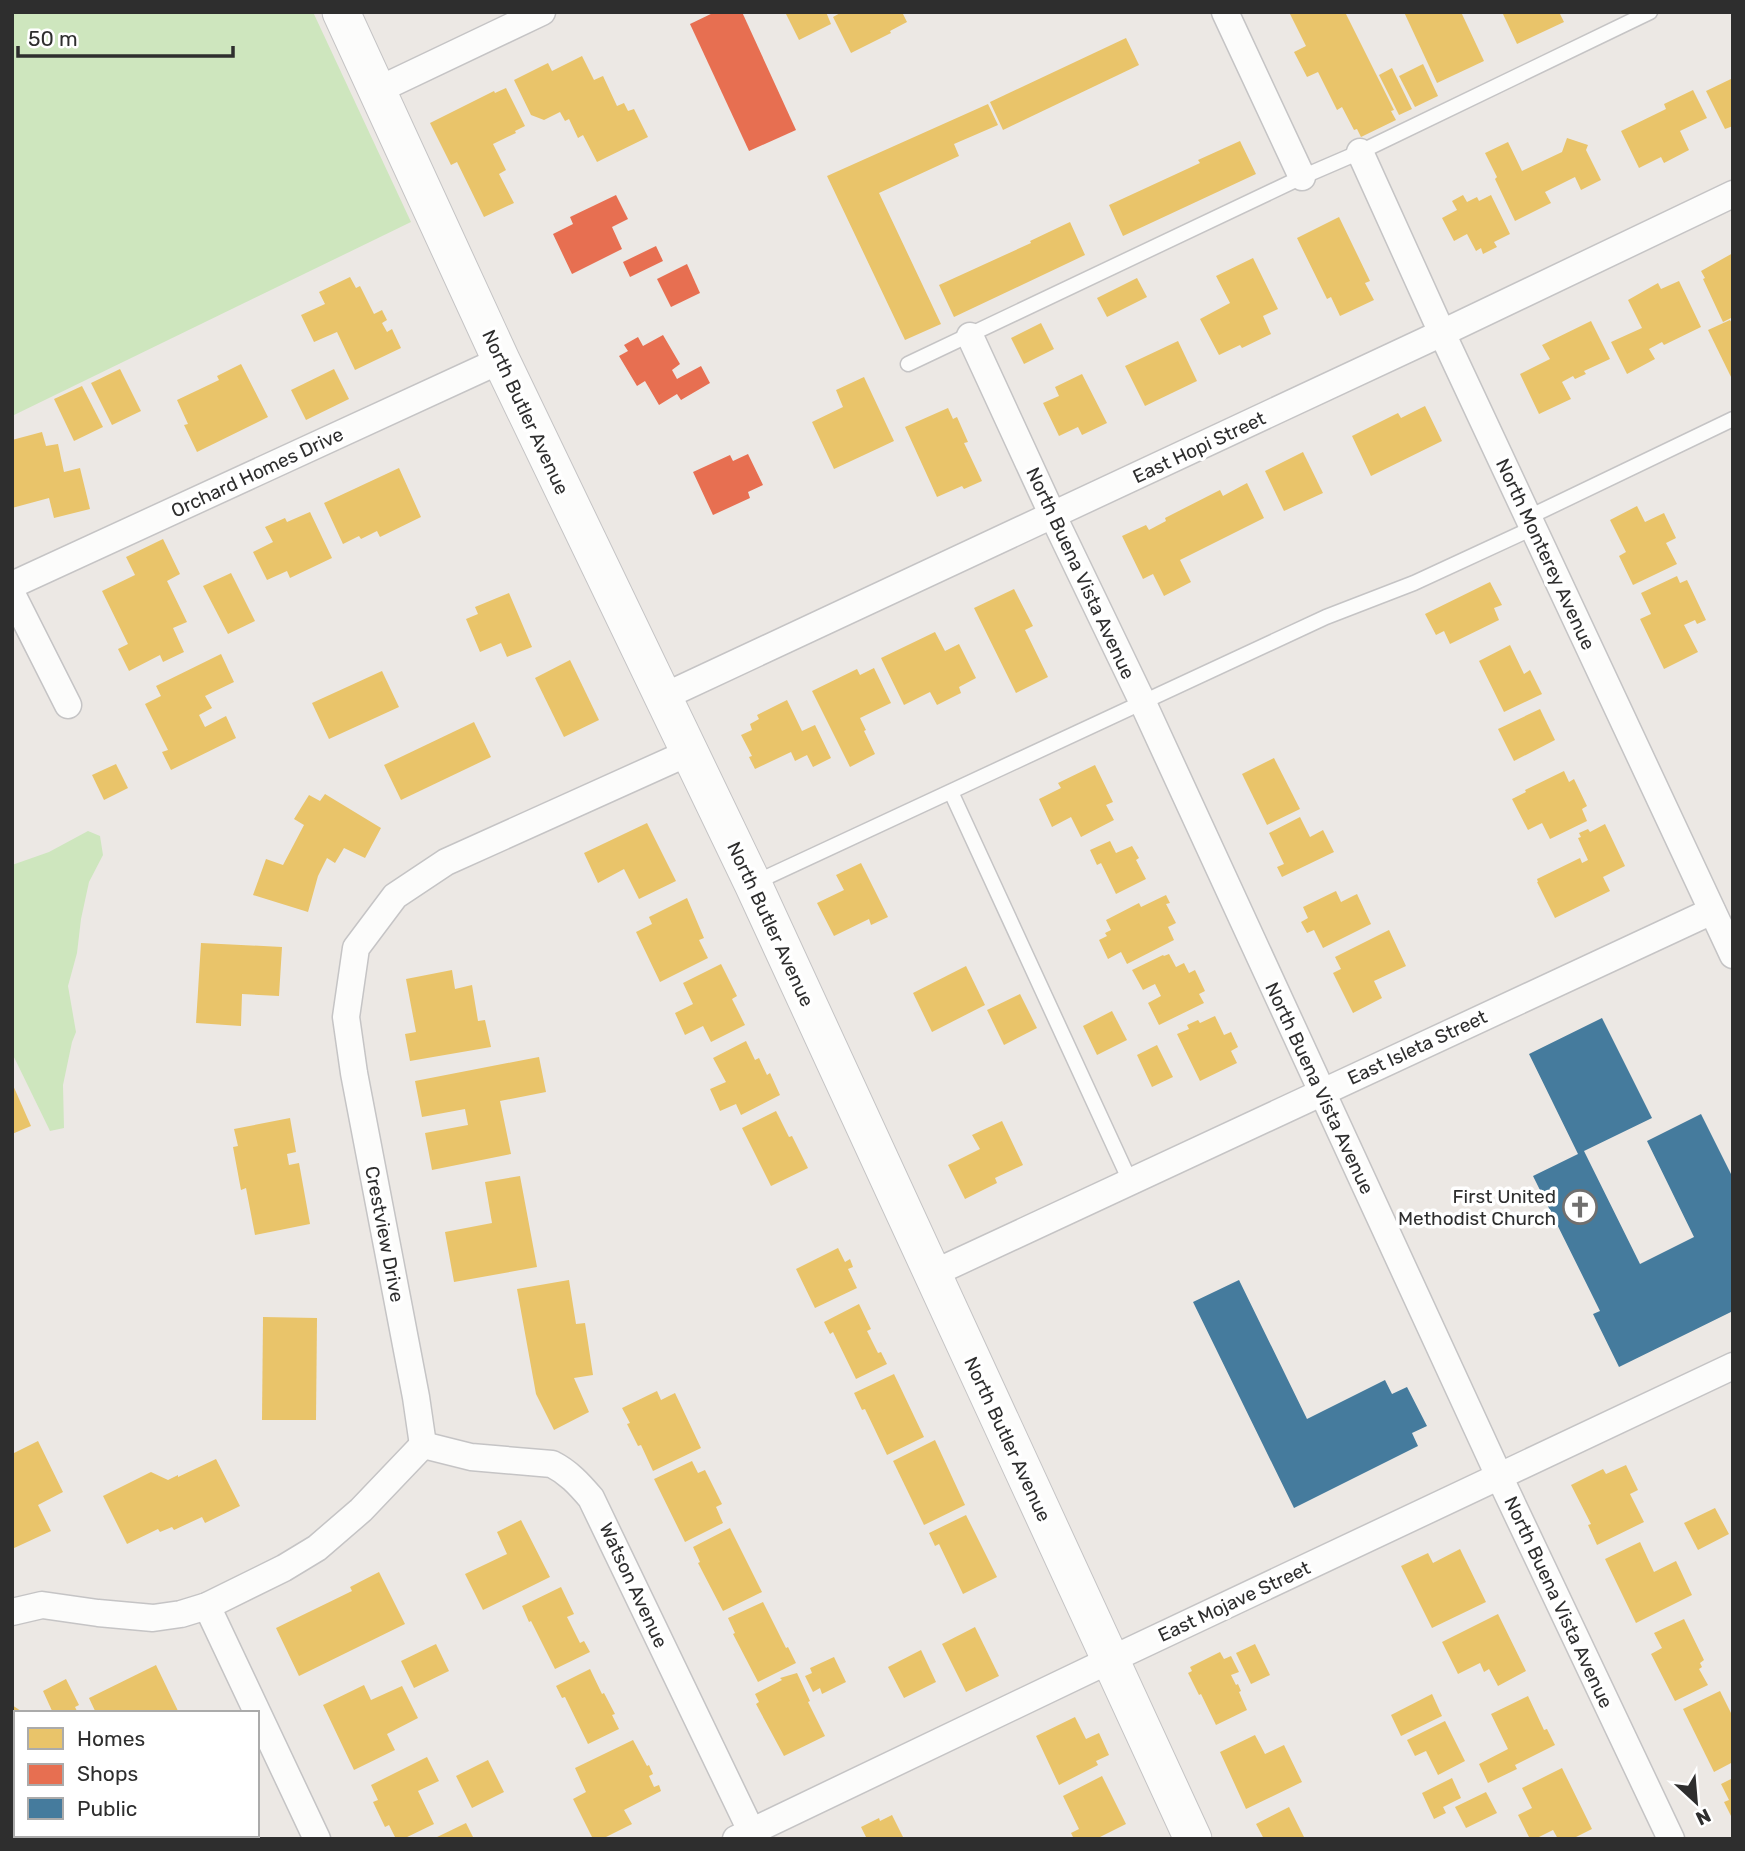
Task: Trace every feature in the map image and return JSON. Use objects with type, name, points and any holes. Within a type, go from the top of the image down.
[{"type":"main road","name":"North Butler Avenue","points":[[341,12],[501,360],[753,884],[1193,1839]]},
{"type":"street","points":[[378,90],[542,12]]},
{"type":"street","points":[[1225,12],[1302,177]]},
{"type":"street","name":"North Monterey Avenue","points":[[1360,152],[1733,955]]},
{"type":"street","name":"East Hopi Street","points":[[663,697],[1053,516],[1733,194]]},
{"type":"street","name":"North Buena Vista Avenue","points":[[970,336],[1143,703],[1499,1476],[1671,1839]]},
{"type":"street","name":"Orchard Homes Drive","points":[[12,585],[501,360]]},
{"type":"street","points":[[12,594],[68,705]]},
{"type":"street","name":"Crestview Drive","points":[[423,1445],[346,1017],[356,947],[395,896],[446,862],[690,752]]},
{"type":"street","name":"East Isleta Street","points":[[932,1274],[1712,911]]},
{"type":"street","name":"East Mojave Street","points":[[747,1836],[1110,1660],[1733,1366]]},
{"type":"street","points":[[12,1612],[42,1605],[153,1618],[181,1614],[207,1606],[284,1568],[317,1548],[360,1510],[423,1445]]},
{"type":"street","name":"Watson Avenue","points":[[423,1445],[471,1457],[552,1464],[561,1468],[584,1490],[598,1510],[747,1836]]},
{"type":"street","points":[[207,1606],[257,1711]]},
{"type":"street","points":[[259,1716],[317,1839]]},
{"type":"lane","points":[[908,364],[1360,152],[1650,12]]},
{"type":"lane","points":[[753,884],[1326,617],[1414,583],[1733,419]]},
{"type":"lane","points":[[951,792],[1130,1181]]},
{"type":"green space","points":[[12,12],[313,12],[411,222],[12,416]]},
{"type":"green space","points":[[88,831],[100,836],[103,855],[89,882],[77,953],[68,986],[76,1032],[63,1085],[64,1128],[50,1131],[12,1053],[12,865],[49,852]]},
{"type":"building: Homes","points":[[785,12],[826,12],[831,24],[799,40]]},
{"type":"building: Homes","points":[[842,12],[902,12],[907,22],[851,53],[833,17]]},
{"type":"building: Homes","points":[[1289,12],[1345,12],[1394,110],[1391,111],[1396,120],[1361,137],[1357,129],[1354,130],[1342,107],[1337,110],[1318,72],[1307,77],[1294,52],[1306,46]]},
{"type":"building: Homes","points":[[1404,12],[1461,12],[1484,61],[1437,83]]},
{"type":"building: Homes","points":[[1502,12],[1559,12],[1564,22],[1517,44]]},
{"type":"building: Homes","points":[[1126,38],[1139,65],[1003,130],[990,102]]},
{"type":"building: Homes","points":[[582,56],[594,80],[603,76],[617,106],[624,103],[628,111],[634,109],[648,137],[597,162],[583,135],[578,138],[569,119],[565,121],[560,112],[544,120],[531,115],[514,80],[548,63],[552,71]]},
{"type":"building: Homes","points":[[1423,64],[1438,96],[1415,107],[1399,76]]},
{"type":"building: Homes","points":[[1392,68],[1412,109],[1399,115],[1379,75]]},
{"type":"building: Homes","points":[[1733,78],[1733,126],[1725,129],[1706,91]]},
{"type":"building: Homes","points":[[506,88],[525,126],[493,144],[506,170],[499,174],[514,203],[484,217],[457,162],[451,165],[430,123],[494,91],[495,93]]},
{"type":"building: Homes","points":[[1693,90],[1707,118],[1680,131],[1689,150],[1664,163],[1661,157],[1639,168],[1621,131],[1666,109],[1664,104]]},
{"type":"building: Homes","points":[[988,104],[998,125],[954,144],[959,156],[879,193],[941,324],[905,340],[827,176]]},
{"type":"building: Homes","points":[[1567,138],[1588,145],[1586,150],[1601,180],[1581,190],[1575,177],[1545,192],[1551,203],[1515,221],[1485,153],[1508,142],[1522,171],[1562,152]]},
{"type":"building: Homes","points":[[1240,141],[1256,174],[1123,236],[1109,205],[1200,163],[1198,160]]},
{"type":"building: Homes","points":[[1463,195],[1467,202],[1477,197],[1479,201],[1491,195],[1510,234],[1494,242],[1497,247],[1483,254],[1481,248],[1476,251],[1467,234],[1454,241],[1442,218],[1457,210],[1452,201]]},
{"type":"building: Homes","points":[[1339,217],[1370,281],[1365,283],[1374,300],[1340,316],[1331,297],[1327,299],[1297,238]]},
{"type":"building: Homes","points":[[1070,222],[1085,255],[954,317],[939,285]]},
{"type":"building: Homes","points":[[1733,253],[1733,317],[1723,322],[1701,271]]},
{"type":"building: Homes","points":[[1253,258],[1278,309],[1263,316],[1271,334],[1242,348],[1240,345],[1219,355],[1200,319],[1230,303],[1216,276]]},
{"type":"building: Homes","points":[[350,277],[356,288],[360,286],[374,314],[382,310],[387,320],[382,323],[387,332],[392,329],[401,348],[355,370],[337,332],[314,342],[301,315],[325,304],[319,292]]},
{"type":"building: Homes","points":[[1137,278],[1147,297],[1107,317],[1097,298]]},
{"type":"building: Homes","points":[[1679,281],[1701,327],[1664,345],[1662,342],[1649,349],[1655,359],[1627,374],[1611,342],[1642,328],[1628,300],[1658,283],[1661,289]]},
{"type":"building: Homes","points":[[1730,320],[1733,325],[1733,381],[1708,330]]},
{"type":"building: Homes","points":[[1591,321],[1610,359],[1584,371],[1586,374],[1575,379],[1573,376],[1562,382],[1571,399],[1539,414],[1520,374],[1550,359],[1542,345]]},
{"type":"building: Homes","points":[[1041,323],[1054,349],[1024,364],[1011,338]]},
{"type":"building: Homes","points":[[1178,341],[1197,381],[1145,406],[1125,366]]},
{"type":"building: Homes","points":[[241,364],[268,417],[197,452],[184,425],[188,424],[177,400],[219,380],[217,376]]},
{"type":"building: Homes","points":[[120,369],[141,411],[112,425],[91,383]]},
{"type":"building: Homes","points":[[334,369],[349,399],[306,420],[291,390]]},
{"type":"building: Homes","points":[[1082,374],[1107,423],[1082,435],[1078,427],[1059,436],[1043,403],[1059,396],[1055,387]]},
{"type":"building: Homes","points":[[864,377],[894,441],[834,469],[812,422],[843,407],[836,390]]},
{"type":"building: Homes","points":[[82,386],[103,427],[74,441],[54,399]]},
{"type":"building: Homes","points":[[1425,406],[1442,441],[1371,476],[1352,436],[1398,413],[1401,418]]},
{"type":"building: Homes","points":[[948,408],[953,419],[957,417],[968,442],[964,443],[982,481],[937,497],[905,427]]},
{"type":"building: Homes","points":[[42,432],[46,446],[58,444],[64,472],[80,468],[90,509],[54,518],[49,498],[12,508],[12,440]]},
{"type":"building: Homes","points":[[1303,452],[1323,493],[1284,511],[1265,471]]},
{"type":"building: Homes","points":[[399,468],[421,517],[380,537],[377,531],[343,544],[324,503]]},
{"type":"building: Homes","points":[[1247,483],[1264,518],[1180,560],[1191,582],[1164,596],[1153,574],[1143,579],[1122,536],[1146,525],[1149,530],[1166,521],[1165,518],[1220,490],[1223,496]]},
{"type":"building: Homes","points":[[1637,506],[1645,522],[1664,513],[1676,538],[1666,543],[1677,564],[1633,585],[1619,556],[1626,552],[1610,520]]},
{"type":"building: Homes","points":[[310,512],[332,558],[290,578],[287,571],[267,580],[253,552],[273,542],[265,527],[285,518],[287,522]]},
{"type":"building: Homes","points":[[163,539],[180,574],[167,581],[187,622],[173,628],[184,652],[163,662],[160,655],[129,671],[118,649],[128,644],[102,591],[135,575],[126,557]]},
{"type":"building: Homes","points":[[231,573],[255,621],[228,634],[203,586]]},
{"type":"building: Homes","points":[[1677,576],[1680,583],[1687,580],[1706,620],[1697,624],[1695,620],[1684,625],[1698,652],[1664,669],[1640,619],[1651,614],[1641,593]]},
{"type":"building: Homes","points":[[1490,582],[1502,605],[1494,608],[1499,620],[1450,644],[1444,631],[1436,635],[1425,614]]},
{"type":"building: Homes","points":[[1014,589],[1033,626],[1025,630],[1048,677],[1016,693],[974,608]]},
{"type":"building: Homes","points":[[509,593],[532,647],[507,657],[501,643],[480,652],[466,619],[478,614],[475,607]]},
{"type":"building: Homes","points":[[935,632],[945,651],[959,644],[976,678],[959,687],[961,693],[937,705],[930,692],[904,705],[881,658]]},
{"type":"building: Homes","points":[[1510,645],[1524,674],[1530,670],[1542,694],[1504,712],[1479,661]]},
{"type":"building: Homes","points":[[221,654],[234,682],[205,696],[212,708],[199,715],[205,727],[226,716],[236,738],[171,770],[162,752],[168,750],[145,704],[161,696],[156,686]]},
{"type":"building: Homes","points":[[570,660],[599,720],[564,737],[535,678]]},
{"type":"building: Homes","points":[[874,668],[891,703],[860,718],[875,754],[850,767],[812,691],[857,669],[860,675]]},
{"type":"building: Homes","points":[[382,671],[399,707],[329,739],[312,703]]},
{"type":"building: Homes","points":[[787,700],[802,731],[815,725],[831,758],[813,767],[807,755],[795,761],[791,752],[755,769],[749,757],[752,756],[741,735],[752,730],[750,724],[759,719],[757,715]]},
{"type":"building: Homes","points":[[1540,709],[1555,740],[1514,761],[1498,729]]},
{"type":"building: Homes","points":[[474,722],[491,757],[401,800],[384,765]]},
{"type":"building: Homes","points":[[1274,758],[1300,809],[1267,825],[1242,774]]},
{"type":"building: Homes","points":[[116,764],[128,788],[104,800],[92,775]]},
{"type":"building: Homes","points":[[1095,765],[1113,802],[1106,805],[1114,820],[1081,837],[1071,817],[1052,827],[1039,799],[1061,788],[1058,783]]},
{"type":"building: Homes","points":[[1564,771],[1569,782],[1574,779],[1587,806],[1582,809],[1587,821],[1550,839],[1542,823],[1528,830],[1512,799]]},
{"type":"building: Homes","points":[[325,794],[381,828],[365,858],[344,848],[335,863],[327,858],[318,876],[308,912],[253,895],[266,859],[283,865],[304,825],[294,819],[309,795],[320,801]]},
{"type":"building: Homes","points":[[1300,817],[1310,837],[1323,830],[1334,852],[1282,877],[1277,867],[1284,864],[1269,833]]},
{"type":"building: Homes","points":[[647,823],[676,881],[639,899],[624,869],[598,883],[584,853]]},
{"type":"building: Homes","points":[[1605,824],[1625,866],[1603,877],[1610,891],[1555,918],[1537,879],[1580,858],[1582,863],[1588,860],[1578,838],[1581,837],[1579,833],[1588,829],[1590,832]]},
{"type":"building: Homes","points":[[1110,841],[1116,853],[1132,846],[1146,879],[1116,894],[1101,863],[1097,865],[1090,850]]},
{"type":"building: Homes","points":[[861,863],[888,917],[871,925],[869,919],[834,936],[817,903],[844,890],[836,875]]},
{"type":"building: Homes","points":[[1336,891],[1341,902],[1357,894],[1371,924],[1323,948],[1314,930],[1307,933],[1301,922],[1308,918],[1303,907]]},
{"type":"building: Homes","points":[[1166,895],[1170,903],[1166,904],[1176,923],[1168,927],[1174,940],[1127,964],[1121,952],[1108,959],[1099,940],[1111,930],[1106,920],[1139,903],[1141,907]]},
{"type":"building: Homes","points":[[687,898],[704,938],[699,940],[708,958],[660,982],[636,932],[652,924],[649,917]]},
{"type":"building: Homes","points":[[1389,930],[1406,966],[1374,981],[1382,998],[1353,1013],[1333,973],[1341,969],[1335,957]]},
{"type":"building: Homes","points":[[201,943],[282,947],[279,996],[242,994],[241,1026],[196,1023]]},
{"type":"building: Homes","points":[[1169,954],[1176,967],[1184,963],[1189,973],[1195,970],[1205,991],[1199,994],[1204,1003],[1159,1025],[1148,1003],[1161,996],[1155,984],[1143,990],[1132,970]]},
{"type":"building: Homes","points":[[721,964],[737,996],[732,999],[745,1025],[711,1042],[703,1026],[685,1035],[675,1013],[693,1004],[683,983]]},
{"type":"building: Homes","points":[[966,966],[985,1005],[932,1032],[913,993]]},
{"type":"building: Homes","points":[[452,970],[455,989],[472,985],[478,1021],[485,1020],[491,1047],[410,1061],[405,1034],[416,1032],[406,979]]},
{"type":"building: Homes","points":[[1020,994],[1037,1028],[1004,1045],[987,1010]]},
{"type":"building: Homes","points":[[1112,1011],[1127,1040],[1097,1055],[1083,1026]]},
{"type":"building: Homes","points":[[1215,1016],[1224,1035],[1231,1032],[1238,1047],[1231,1051],[1237,1063],[1200,1081],[1177,1034],[1189,1029],[1187,1025]]},
{"type":"building: Homes","points":[[746,1041],[755,1060],[759,1058],[767,1075],[770,1073],[780,1095],[741,1115],[736,1104],[720,1111],[710,1089],[726,1082],[713,1058]]},
{"type":"building: Homes","points":[[1157,1045],[1173,1077],[1152,1087],[1137,1055]]},
{"type":"building: Homes","points":[[539,1057],[546,1092],[500,1101],[511,1154],[432,1170],[425,1133],[468,1125],[465,1109],[422,1117],[415,1081]]},
{"type":"building: Homes","points":[[12,1083],[31,1126],[12,1134]]},
{"type":"building: Homes","points":[[776,1111],[808,1168],[771,1186],[742,1128]]},
{"type":"building: Homes","points":[[290,1118],[296,1152],[287,1154],[289,1165],[299,1163],[310,1224],[255,1235],[246,1188],[241,1190],[233,1147],[238,1146],[234,1129]]},
{"type":"building: Homes","points":[[1002,1121],[1023,1165],[995,1178],[997,1183],[965,1199],[948,1165],[980,1149],[972,1135]]},
{"type":"building: Homes","points":[[520,1176],[537,1267],[454,1282],[445,1232],[492,1223],[485,1182]]},
{"type":"building: Homes","points":[[838,1248],[845,1262],[850,1259],[853,1267],[848,1269],[857,1288],[815,1308],[796,1269]]},
{"type":"building: Homes","points":[[569,1280],[576,1324],[585,1323],[593,1375],[574,1378],[589,1412],[554,1430],[536,1394],[517,1289]]},
{"type":"building: Homes","points":[[859,1304],[871,1329],[867,1331],[887,1364],[856,1379],[833,1332],[830,1334],[824,1322]]},
{"type":"building: Homes","points":[[263,1317],[317,1318],[316,1420],[262,1420]]},
{"type":"building: Homes","points":[[894,1374],[924,1437],[887,1455],[865,1409],[862,1410],[854,1393]]},
{"type":"building: Homes","points":[[657,1391],[661,1400],[675,1393],[701,1448],[653,1471],[627,1424],[630,1423],[622,1408]]},
{"type":"building: Homes","points":[[935,1440],[965,1505],[924,1525],[893,1461]]},
{"type":"building: Homes","points":[[38,1441],[63,1492],[38,1505],[51,1531],[12,1549],[12,1454]]},
{"type":"building: Homes","points":[[216,1459],[240,1506],[205,1523],[202,1517],[174,1530],[172,1527],[160,1532],[158,1529],[127,1544],[103,1496],[151,1472],[168,1480]]},
{"type":"building: Homes","points":[[692,1461],[698,1473],[705,1470],[722,1504],[716,1507],[723,1523],[685,1542],[654,1479]]},
{"type":"building: Homes","points":[[1626,1465],[1638,1490],[1630,1494],[1644,1522],[1597,1545],[1588,1525],[1591,1524],[1571,1485],[1603,1469],[1606,1474]]},
{"type":"building: Homes","points":[[1715,1508],[1729,1534],[1698,1550],[1684,1523]]},
{"type":"building: Homes","points":[[966,1515],[997,1577],[963,1594],[939,1544],[935,1546],[929,1533]]},
{"type":"building: Homes","points":[[521,1520],[550,1577],[483,1610],[465,1574],[507,1554],[497,1532]]},
{"type":"building: Homes","points":[[730,1528],[762,1592],[723,1611],[698,1563],[700,1562],[693,1547]]},
{"type":"building: Homes","points":[[1640,1542],[1654,1572],[1676,1561],[1692,1595],[1636,1623],[1605,1559]]},
{"type":"building: Homes","points":[[1460,1549],[1486,1602],[1432,1628],[1401,1566],[1428,1553],[1433,1563]]},
{"type":"building: Homes","points":[[379,1572],[405,1624],[299,1676],[276,1628],[352,1591],[350,1587]]},
{"type":"building: Homes","points":[[561,1587],[574,1614],[567,1617],[580,1643],[584,1641],[590,1652],[555,1669],[522,1606]]},
{"type":"building: Homes","points":[[763,1602],[796,1663],[758,1682],[733,1634],[735,1633],[728,1618]]},
{"type":"building: Homes","points":[[1498,1614],[1526,1671],[1498,1686],[1489,1669],[1484,1672],[1480,1663],[1458,1674],[1442,1642]]},
{"type":"building: Homes","points":[[1684,1619],[1704,1660],[1699,1669],[1708,1685],[1675,1701],[1651,1654],[1662,1648],[1654,1633]]},
{"type":"building: Homes","points":[[975,1627],[999,1676],[966,1692],[942,1644]]},
{"type":"building: Homes","points":[[436,1644],[449,1671],[414,1688],[401,1661]]},
{"type":"building: Homes","points":[[1255,1644],[1270,1675],[1251,1684],[1236,1653]]},
{"type":"building: Homes","points":[[921,1650],[936,1682],[904,1698],[888,1667]]},
{"type":"building: Homes","points":[[1220,1652],[1224,1659],[1231,1656],[1239,1672],[1231,1675],[1236,1685],[1238,1684],[1247,1710],[1216,1725],[1188,1673],[1192,1671],[1190,1667]]},
{"type":"building: Homes","points":[[834,1657],[846,1682],[822,1694],[820,1688],[813,1692],[805,1676],[812,1673],[810,1668]]},
{"type":"building: Homes","points":[[156,1665],[178,1711],[95,1711],[89,1698]]},
{"type":"building: Homes","points":[[590,1669],[615,1714],[612,1715],[619,1729],[588,1744],[565,1697],[562,1698],[556,1686]]},
{"type":"building: Homes","points":[[797,1673],[825,1736],[784,1756],[756,1704],[759,1702],[755,1694],[782,1680],[780,1678]]},
{"type":"building: Homes","points":[[66,1679],[79,1705],[75,1707],[77,1711],[52,1711],[43,1691]]},
{"type":"building: Homes","points":[[364,1685],[371,1700],[402,1686],[418,1718],[387,1734],[395,1750],[354,1770],[323,1705]]},
{"type":"building: Homes","points":[[1720,1691],[1733,1717],[1733,1762],[1714,1772],[1683,1709]]},
{"type":"building: Homes","points":[[1432,1694],[1442,1716],[1401,1736],[1391,1715]]},
{"type":"building: Homes","points":[[1528,1696],[1544,1730],[1547,1729],[1555,1745],[1515,1765],[1517,1769],[1488,1783],[1479,1764],[1508,1749],[1491,1714]]},
{"type":"building: Homes","points":[[12,1705],[21,1711],[14,1711],[12,1750]]},
{"type":"building: Homes","points":[[1075,1717],[1086,1739],[1099,1733],[1109,1755],[1096,1761],[1098,1765],[1059,1785],[1036,1736]]},
{"type":"building: Homes","points":[[1445,1721],[1465,1761],[1438,1775],[1426,1751],[1415,1756],[1407,1740]]},
{"type":"building: Homes","points":[[1255,1735],[1265,1754],[1284,1745],[1302,1782],[1246,1809],[1220,1752]]},
{"type":"building: Homes","points":[[633,1740],[647,1766],[649,1765],[653,1774],[649,1776],[654,1787],[659,1785],[661,1791],[624,1810],[632,1824],[602,1839],[593,1839],[573,1799],[586,1792],[575,1768]]},
{"type":"building: Homes","points":[[427,1757],[439,1781],[418,1791],[434,1824],[403,1839],[396,1839],[389,1825],[385,1827],[373,1802],[378,1800],[371,1785]]},
{"type":"building: Homes","points":[[488,1760],[504,1792],[472,1808],[456,1776]]},
{"type":"building: Homes","points":[[1562,1768],[1592,1829],[1572,1839],[1558,1839],[1553,1830],[1530,1839],[1518,1815],[1532,1808],[1522,1788]]},
{"type":"building: Homes","points":[[1102,1776],[1126,1824],[1096,1839],[1074,1839],[1071,1833],[1079,1829],[1063,1796]]},
{"type":"building: Homes","points":[[1452,1778],[1461,1798],[1443,1807],[1446,1813],[1434,1819],[1422,1793]]},
{"type":"building: Homes","points":[[1733,1778],[1733,1820],[1724,1802],[1729,1800],[1721,1784]]},
{"type":"building: Homes","points":[[1486,1792],[1497,1813],[1466,1828],[1455,1807]]},
{"type":"building: Homes","points":[[1289,1807],[1305,1839],[1264,1839],[1256,1824]]},
{"type":"building: Homes","points":[[892,1815],[904,1839],[867,1839],[861,1827]]},
{"type":"building: Homes","points":[[466,1823],[474,1839],[433,1839]]},
{"type":"building: Shops","points":[[715,12],[742,12],[796,130],[749,151],[690,24]]},
{"type":"building: Shops","points":[[616,195],[628,219],[612,227],[622,249],[572,274],[553,234],[573,224],[570,217]]},
{"type":"building: Shops","points":[[656,246],[663,261],[630,277],[623,262]]},
{"type":"building: Shops","points":[[687,264],[700,293],[671,307],[657,279]]},
{"type":"building: Shops","points":[[663,335],[680,364],[672,370],[677,379],[701,366],[710,383],[681,400],[677,394],[659,405],[645,381],[637,386],[619,356],[628,351],[624,345],[638,337],[643,346]]},
{"type":"building: Shops","points":[[748,454],[763,485],[748,492],[750,498],[713,515],[693,472],[730,455],[733,461]]},
{"type":"building: Public","name":"First United Methodist Church","points":[[1602,1018],[1652,1118],[1584,1151],[1640,1264],[1694,1237],[1647,1141],[1701,1114],[1733,1178],[1733,1311],[1619,1367],[1593,1314],[1600,1311],[1533,1176],[1578,1154],[1529,1054]]},
{"type":"building: Public","points":[[1239,1280],[1307,1419],[1385,1380],[1392,1394],[1407,1387],[1427,1426],[1412,1433],[1418,1446],[1294,1508],[1193,1302]]},
{"type":"place","name":"First United Methodist Church","points":[[1580,1207]]}]
